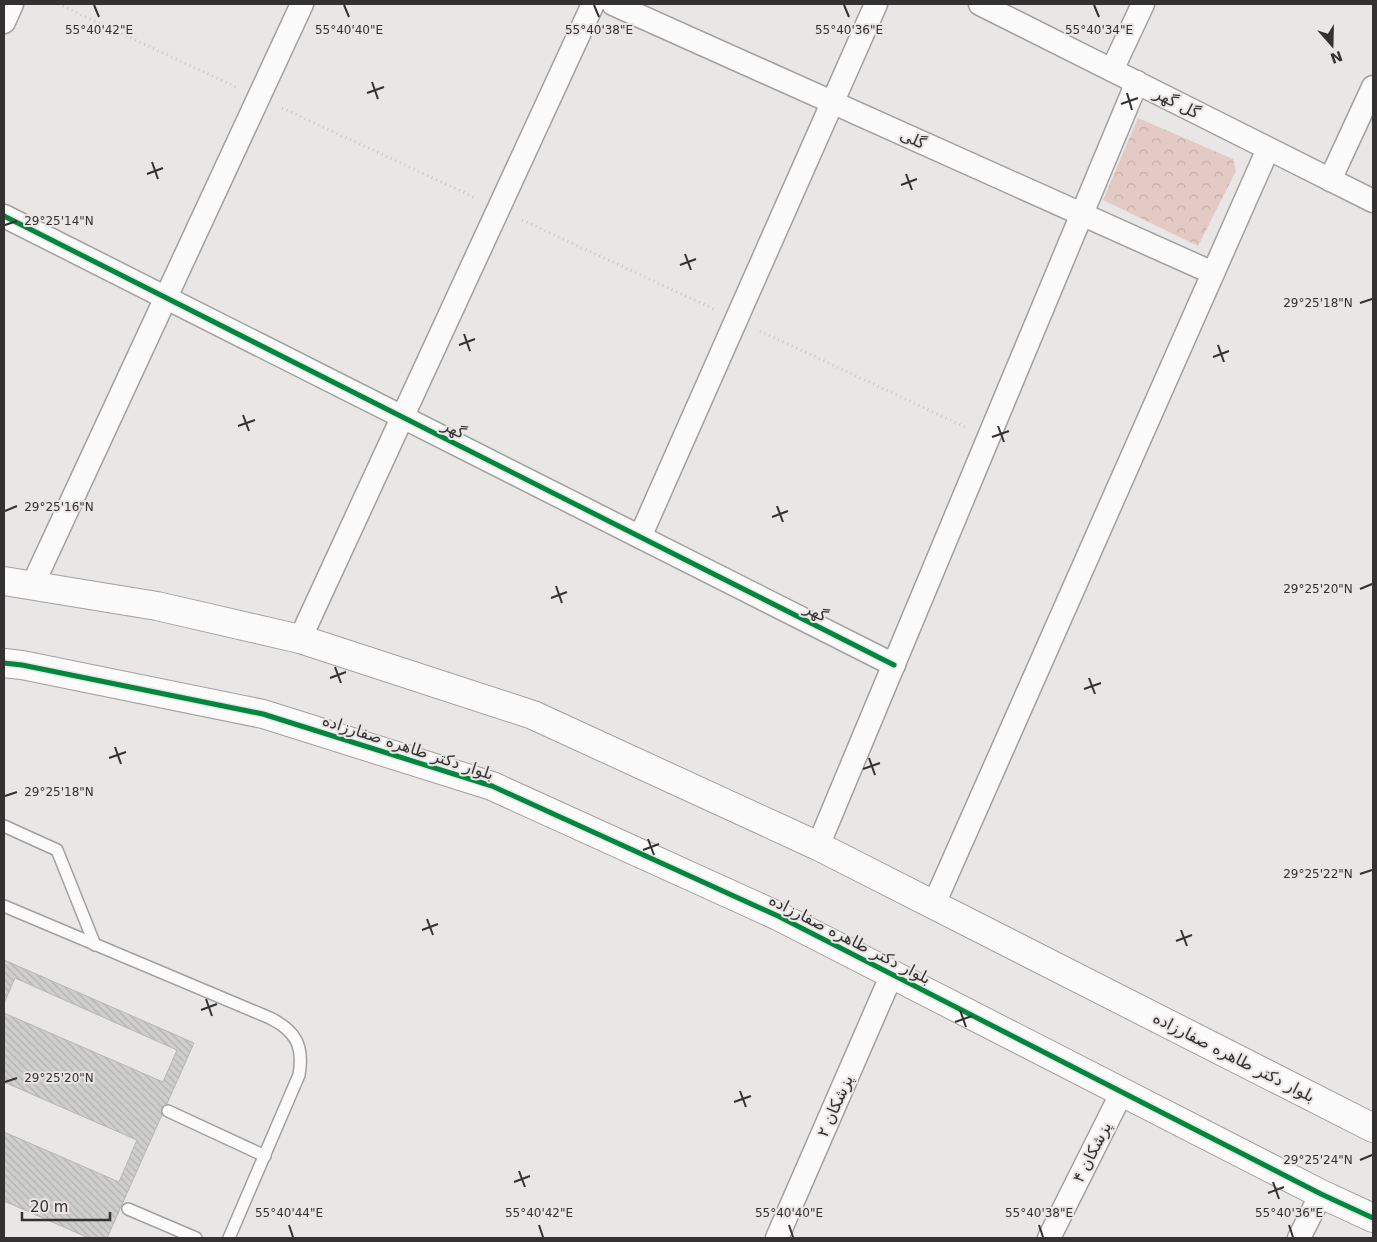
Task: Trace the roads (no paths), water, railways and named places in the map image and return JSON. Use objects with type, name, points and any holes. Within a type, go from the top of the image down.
[{"type":"street","points":[[4,22],[12,4]]},
{"type":"street","points":[[33,584],[302,4]]},
{"type":"street","points":[[300,639],[593,4]]},
{"type":"street","name":"گلی","points":[[613,4],[1213,273]]},
{"type":"street","points":[[640,537],[876,4]]},
{"type":"street","name":"گل گهر","points":[[980,4],[1373,201]]},
{"type":"street","points":[[1112,70],[1143,4]]},
{"type":"street","points":[[818,846],[1136,82]]},
{"type":"street","points":[[1330,180],[1373,87]]},
{"type":"street","points":[[934,904],[1268,149]]},
{"type":"street","name":"گهر","points":[[4,216],[894,665]]},
{"type":"street","name":"بلوار دکتر طاهره صفارزاده","points":[[4,580],[157,606],[300,639],[533,715],[818,846],[1373,1128]]},
{"type":"street","name":"بلوار دکتر طاهره صفارزاده","points":[[4,663],[22,665],[263,714],[492,786],[778,916],[1322,1194],[1373,1218]]},
{"type":"street","name":"پزشکان ۲","points":[[777,1238],[892,974]]},
{"type":"street","name":"پزشکان ۴","points":[[1049,1238],[1122,1092]]},
{"type":"street","points":[[1300,1238],[1322,1194]]},
{"type":"lane","points":[[4,826],[57,850],[95,945]]},
{"type":"lane","points":[[4,906],[270,1018],[282,1024],[293,1034],[300,1046],[302,1060],[299,1075],[229,1238]]},
{"type":"lane","points":[[168,1111],[265,1156]]},
{"type":"lane","points":[[128,1209],[196,1238]]}]
